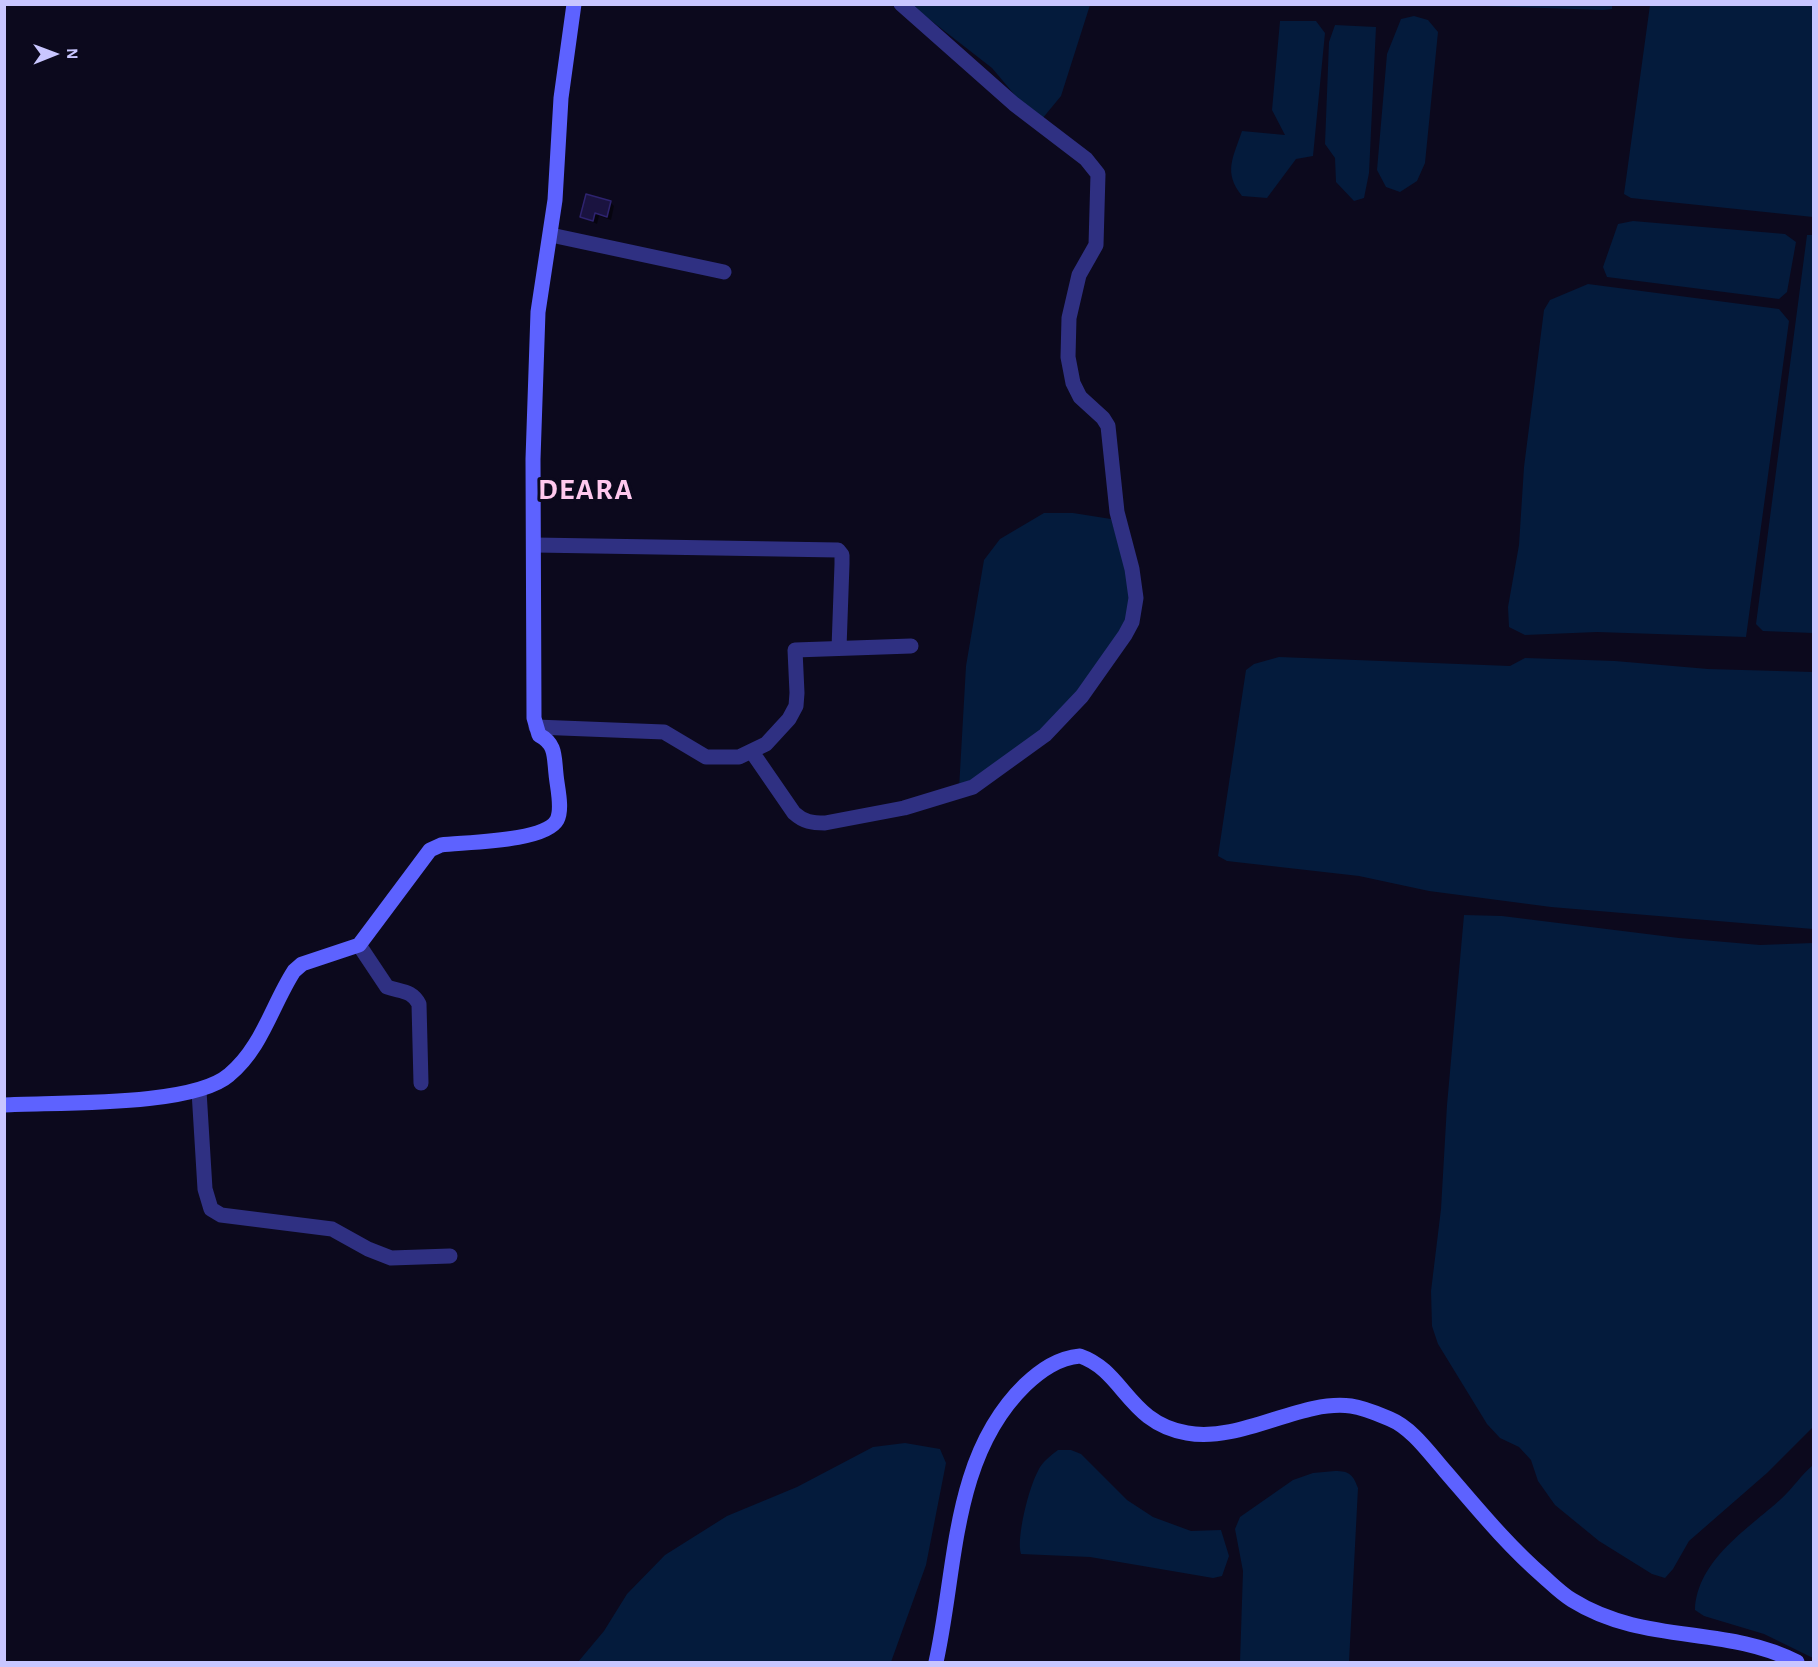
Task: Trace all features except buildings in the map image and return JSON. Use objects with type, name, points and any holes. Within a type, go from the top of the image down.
[{"type":"main road","points":[[4,1105],[158,1098],[211,1088],[230,1075],[252,1049],[294,970],[302,964],[359,945],[430,849],[441,845],[529,835],[546,830],[557,820],[559,805],[554,749],[550,741],[538,735],[536,727],[534,459],[538,312],[551,235],[561,98],[574,4]]},
{"type":"main road","points":[[936,1662],[959,1526],[975,1461],[985,1436],[998,1416],[1039,1372],[1055,1362],[1080,1356],[1100,1366],[1142,1413],[1159,1425],[1186,1433],[1207,1436],[1231,1432],[1332,1407],[1350,1406],[1394,1420],[1423,1445],[1514,1551],[1570,1600],[1613,1621],[1658,1632],[1731,1641],[1797,1662]]},
{"type":"street","points":[[752,752],[794,813],[803,820],[813,823],[825,823],[904,808],[973,787],[1045,735],[1082,696],[1125,635],[1134,613],[1132,569],[1117,512],[1107,426],[1103,418],[1080,397],[1073,383],[1068,357],[1069,318],[1079,275],[1096,245],[1098,174],[1086,159],[1014,104],[901,4]]},
{"type":"street","points":[[551,235],[724,272]]},
{"type":"street","points":[[535,545],[838,550],[842,555],[839,648]]},
{"type":"street","points":[[536,727],[664,732],[706,757],[739,757],[752,752],[775,735],[789,719],[796,706],[795,650],[911,646]]},
{"type":"street","points":[[359,945],[387,987],[415,995],[419,1004],[421,1083]]},
{"type":"street","points":[[200,1091],[204,1189],[211,1209],[221,1215],[332,1229],[368,1250],[391,1258],[450,1256]]},
{"type":"water","points":[[1612,4],[1612,9],[1603,10],[1455,5]]},
{"type":"water","points":[[911,5],[1090,5],[1061,96],[1042,119],[1024,106],[992,68]]},
{"type":"water","points":[[1650,5],[1813,5],[1813,217],[1631,198],[1624,194]]},
{"type":"water","points":[[1414,16],[1428,20],[1438,32],[1425,163],[1417,181],[1400,192],[1386,187],[1377,170],[1387,54],[1401,19]]},
{"type":"water","points":[[1280,21],[1316,21],[1325,33],[1313,156],[1296,159],[1267,198],[1242,196],[1231,172],[1233,157],[1242,131],[1285,135],[1272,110]]},
{"type":"water","points":[[1335,25],[1376,27],[1369,173],[1364,198],[1354,201],[1336,182],[1335,158],[1325,144],[1329,42]]},
{"type":"water","points":[[1633,221],[1785,234],[1796,242],[1787,292],[1779,299],[1607,277],[1603,267],[1618,224]]},
{"type":"water","points":[[1807,235],[1814,235],[1813,633],[1763,631],[1756,624]]},
{"type":"water","points":[[1588,284],[1779,309],[1789,321],[1746,637],[1597,632],[1525,635],[1509,627],[1508,607],[1519,545],[1524,467],[1544,310],[1550,300]]},
{"type":"water","points":[[1044,513],[1073,513],[1111,519],[1129,577],[1131,607],[1123,631],[1074,702],[1042,734],[959,789],[966,666],[984,560],[1000,539]]},
{"type":"water","points":[[1279,657],[1510,666],[1525,658],[1615,661],[1708,669],[1813,672],[1813,929],[1551,907],[1429,891],[1359,876],[1227,861],[1218,856],[1246,670],[1254,664]]},
{"type":"water","points":[[1464,915],[1502,916],[1679,938],[1760,945],[1813,943],[1813,1427],[1767,1473],[1689,1541],[1673,1569],[1665,1578],[1652,1574],[1599,1541],[1555,1505],[1538,1481],[1531,1460],[1519,1447],[1500,1438],[1487,1424],[1438,1344],[1432,1326],[1431,1291],[1441,1209],[1447,1105]]},
{"type":"water","points":[[905,1443],[940,1449],[946,1463],[926,1565],[891,1662],[578,1662],[604,1631],[627,1594],[665,1555],[727,1516],[797,1487],[873,1447]]},
{"type":"water","points":[[1058,1450],[1071,1450],[1081,1454],[1127,1500],[1153,1517],[1191,1531],[1221,1530],[1229,1556],[1222,1576],[1213,1578],[1090,1557],[1021,1554],[1020,1537],[1024,1512],[1034,1479],[1042,1465]]},
{"type":"water","points":[[1813,1465],[1813,1658],[1764,1634],[1704,1616],[1695,1610],[1698,1592],[1714,1561],[1740,1534],[1781,1499]]},
{"type":"water","points":[[1335,1471],[1350,1475],[1358,1488],[1349,1662],[1240,1662],[1243,1571],[1235,1529],[1240,1517],[1293,1480],[1313,1473]]},
{"type":"district","name":"DEARA","points":[[586,490]]}]
